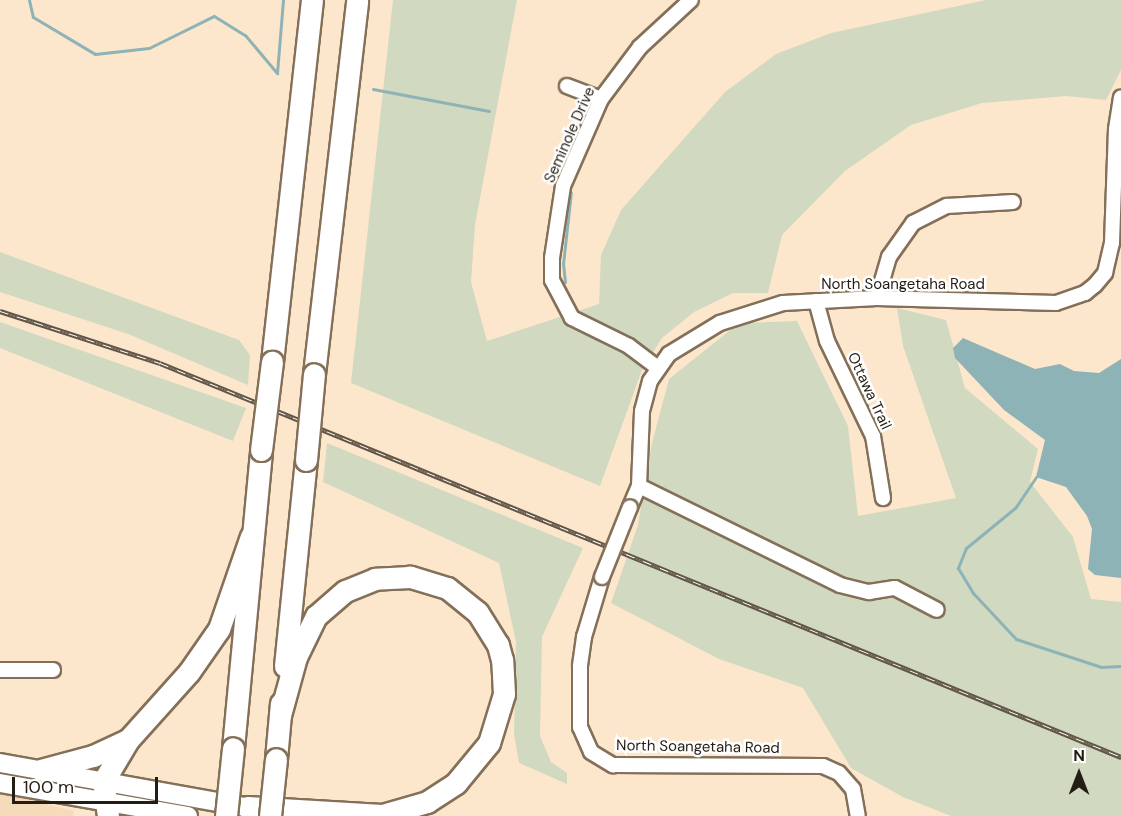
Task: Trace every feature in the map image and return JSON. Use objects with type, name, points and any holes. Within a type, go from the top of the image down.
[{"type":"highway","points":[[226,816],[251,536],[312,0]]},
{"type":"highway","points":[[270,816],[314,374],[357,0]]},
{"type":"highway","points":[[106,800],[128,740],[205,652],[230,602],[251,536]]},
{"type":"highway","points":[[246,807],[382,815],[427,802],[456,783],[489,743],[504,694],[502,660],[483,619],[447,588],[410,577],[375,579],[345,591],[316,616],[296,657],[280,715]]},
{"type":"highway","points":[[41,771],[93,756],[128,740]]},
{"type":"main road","points":[[0,763],[41,771],[106,800],[246,807],[295,816]]},
{"type":"main road","points":[[0,783],[188,816]]},
{"type":"street","name":"Seminole Drive","points":[[658,368],[629,346],[572,318],[552,280],[563,186],[601,99],[640,46],[684,2]]},
{"type":"street","points":[[567,86],[601,99]]},
{"type":"street","name":"North Soangetaha Road","points":[[858,816],[853,789],[839,773],[823,766],[613,765],[591,752],[580,727],[580,667],[586,627],[602,577],[639,486],[644,397],[658,368],[683,344],[720,323],[765,306],[877,298],[1056,303],[1078,297],[1095,285],[1105,273],[1112,243],[1116,129],[1121,97]]},
{"type":"street","points":[[877,298],[889,257],[914,223],[947,206],[1013,202]]},
{"type":"street","name":"Ottawa Trail","points":[[816,301],[827,341],[873,436],[883,498]]},
{"type":"street","points":[[639,486],[840,585],[869,592],[895,588],[937,610]]},
{"type":"street","points":[[0,670],[53,670]]},
{"type":"shaded area","points":[[0,792],[74,811],[73,816],[0,816]]},
{"type":"green space","points":[[393,0],[517,0],[475,225],[471,282],[487,341],[599,304],[601,255],[621,210],[725,92],[776,54],[831,33],[986,0],[1121,0],[1121,70],[1106,100],[1066,96],[982,103],[911,125],[845,171],[782,235],[768,293],[733,293],[694,312],[662,338],[642,370],[600,486],[351,383]]},
{"type":"green space","points":[[0,252],[239,340],[250,355],[248,385],[128,334],[0,292]]},
{"type":"green space","points":[[897,308],[946,320],[965,388],[1038,449],[1030,482],[1073,537],[1091,599],[1121,602],[1121,816],[951,816],[903,797],[851,768],[803,688],[719,659],[611,603],[638,525],[652,443],[669,379],[739,323],[797,321],[848,426],[858,516],[956,498],[903,346]]},
{"type":"green space","points":[[0,322],[246,408],[233,441],[0,348]]},
{"type":"green space","points":[[327,443],[583,548],[542,637],[540,736],[551,762],[567,773],[567,784],[519,763],[514,734],[516,642],[499,563],[323,482]]},
{"type":"water","points":[[963,338],[1035,369],[1060,364],[1074,371],[1099,373],[1121,359],[1121,578],[1095,575],[1088,569],[1092,529],[1087,516],[1066,487],[1036,477],[1045,440],[1004,410],[955,358],[953,348]]},
{"type":"waterway","points":[[29,0],[33,17],[95,54],[149,48],[214,16],[245,35],[277,73]]},
{"type":"waterway","points":[[277,73],[283,0]]},
{"type":"waterway","points":[[373,89],[489,111]]},
{"type":"waterway","points":[[565,282],[563,264],[571,192]]},
{"type":"waterway","points":[[1036,477],[1016,507],[966,548],[958,568],[973,593],[1016,639],[1101,667],[1121,666]]},
{"type":"railway","points":[[0,311],[160,363],[1121,757]]}]
